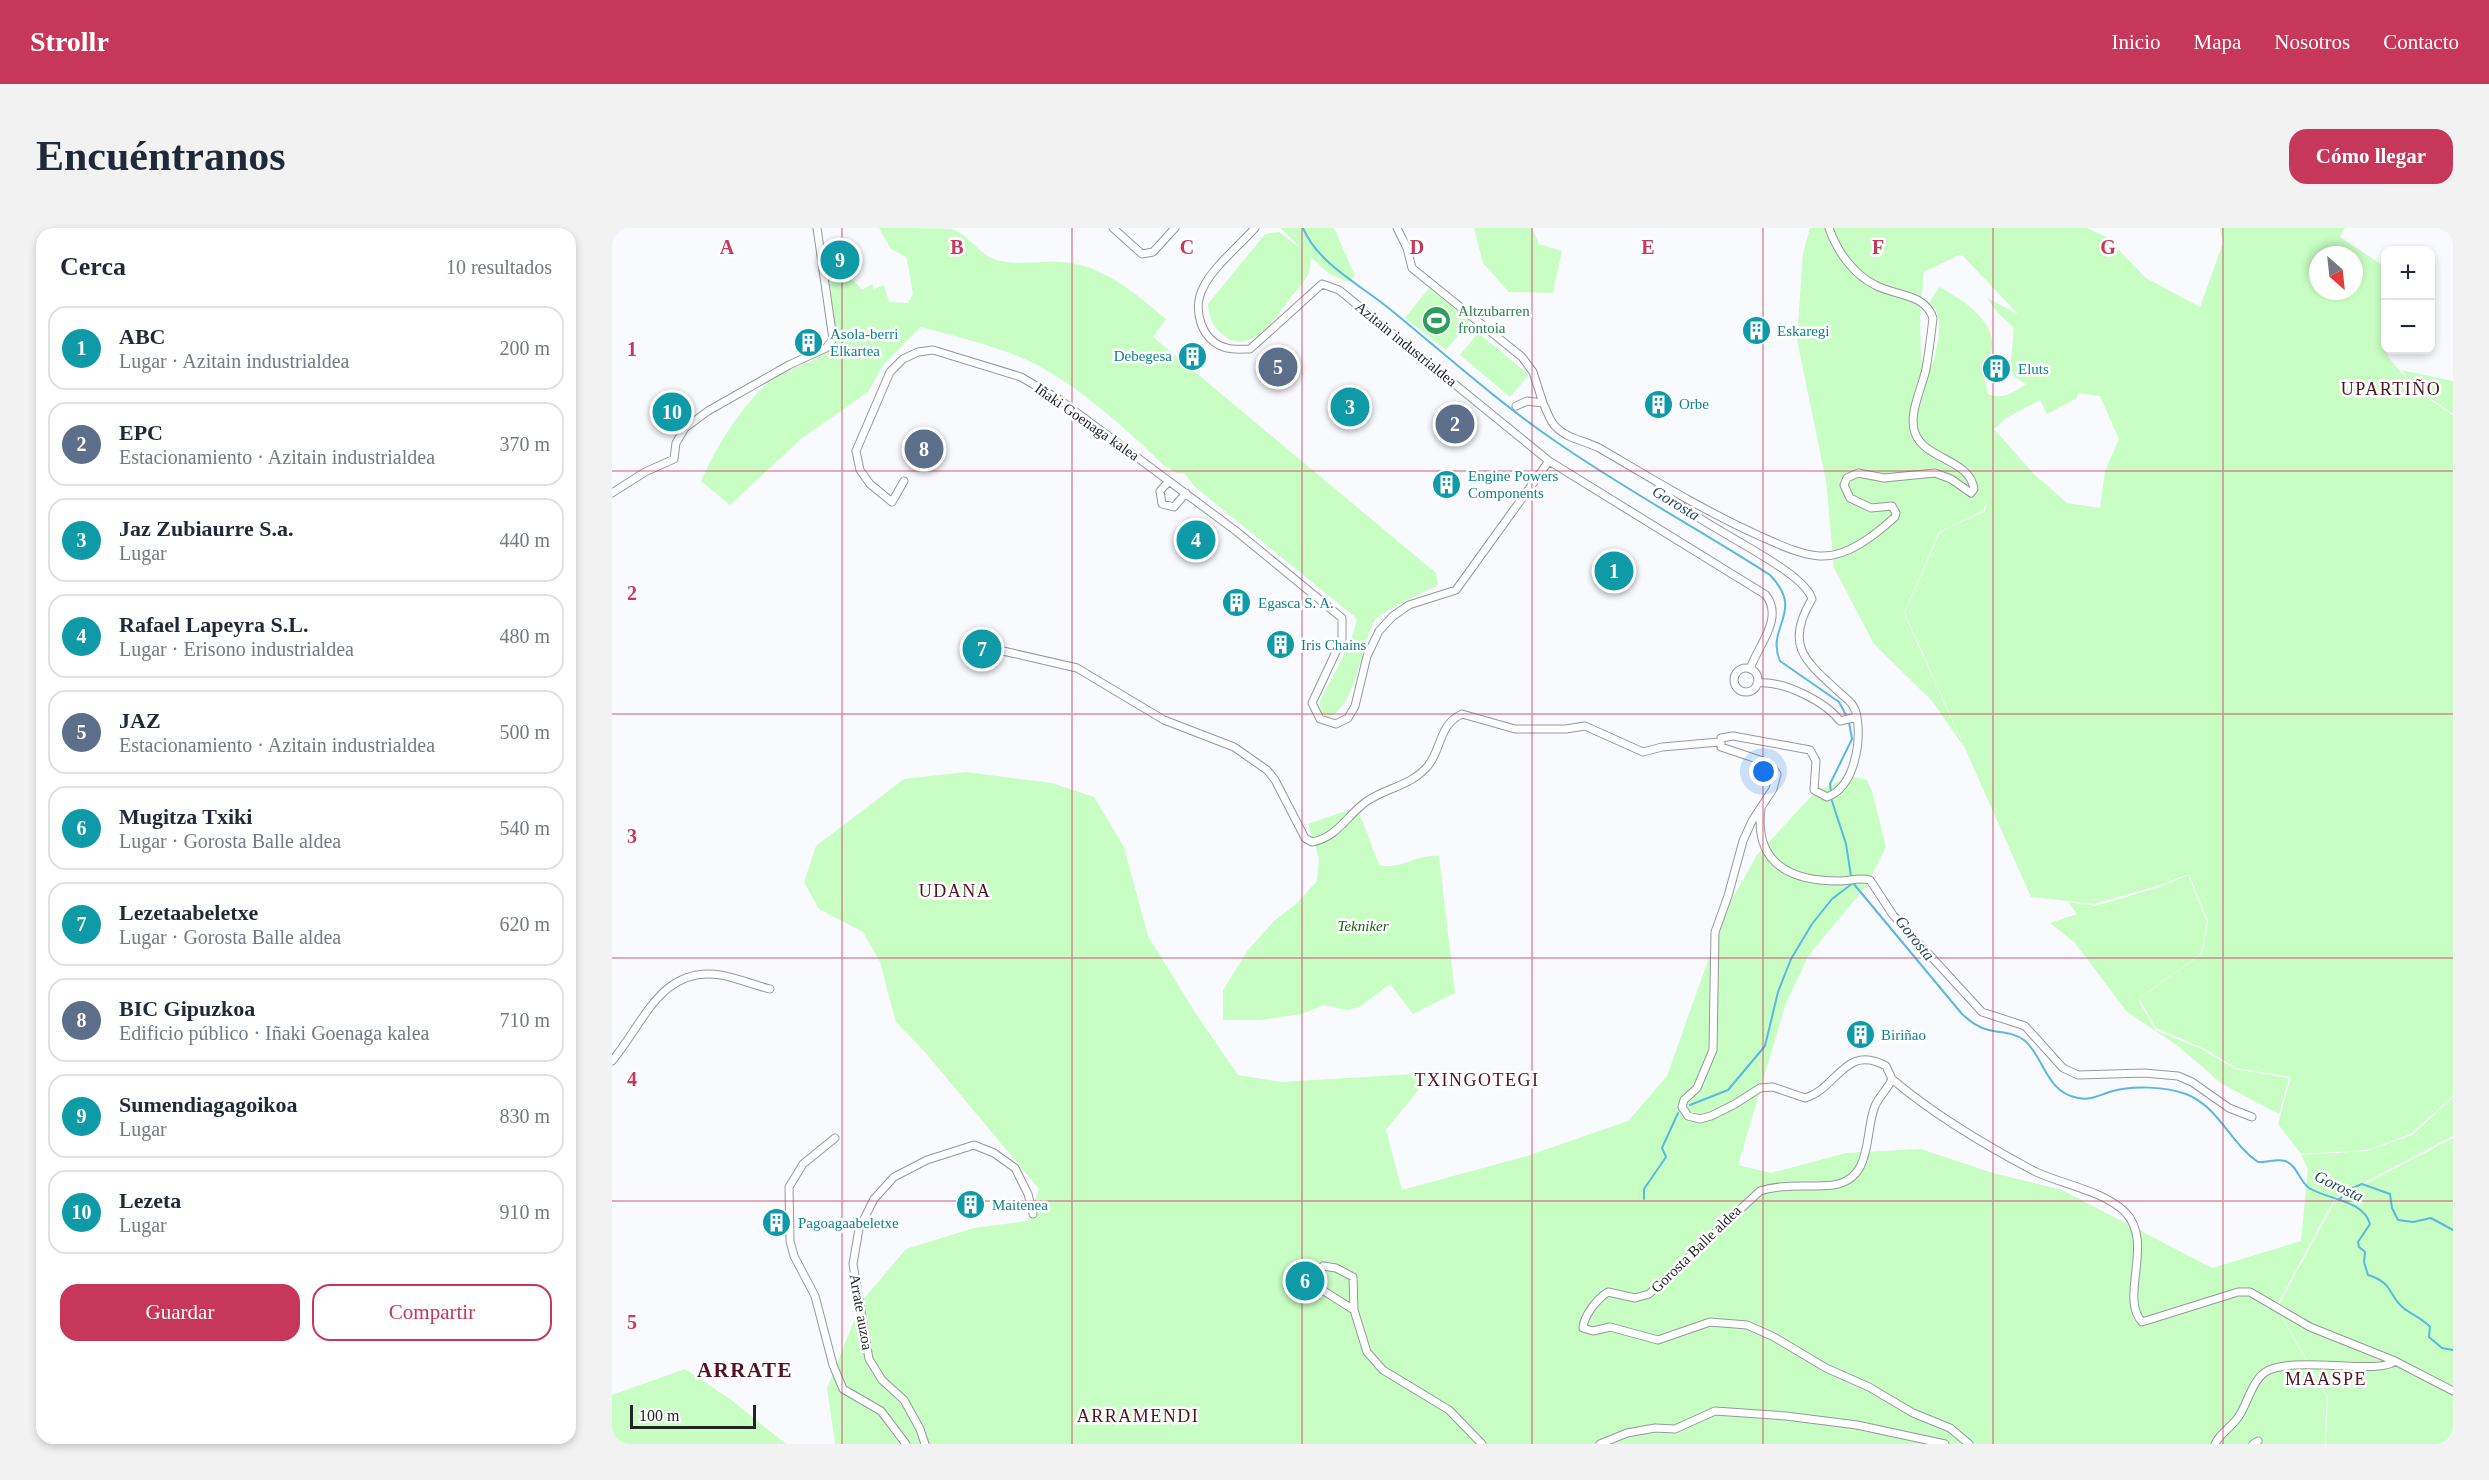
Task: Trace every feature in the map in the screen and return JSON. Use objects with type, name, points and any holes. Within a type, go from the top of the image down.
[{"type":"street","points":[[612,493],[645,472],[674,459],[676,443],[685,428],[708,411],[789,365],[826,348],[832,339],[817,228]]},
{"type":"street","points":[[1113,228],[1142,254],[1153,252],[1175,228]]},
{"type":"street","name":"Azitain industrialdea","points":[[1255,228],[1204,286],[1197,303],[1201,326],[1211,341],[1226,348],[1250,349],[1322,285],[1339,290],[1549,461],[1766,595],[1774,609],[1774,617],[1750,669]]},
{"type":"street","points":[[1397,228],[1407,248],[1413,268],[1522,357],[1533,372],[1543,403],[1554,426],[1600,448],[1655,483],[1738,526],[1792,550],[1819,556],[1839,554],[1858,545],[1895,517],[1896,513],[1892,506],[1870,508],[1850,498],[1844,485],[1847,478],[1858,473],[1884,478],[1935,473],[1951,479],[1967,493],[1974,489],[1973,483],[1962,468],[1923,446],[1914,432],[1914,415],[1926,368],[1933,318],[1930,310],[1921,300],[1874,285],[1855,270],[1833,240],[1829,228]]},
{"type":"street","name":"Iñaki Goenaga kalea","points":[[904,481],[892,502],[870,484],[860,470],[856,451],[890,372],[903,359],[918,352],[933,350],[1021,377],[1060,400],[1177,486],[1342,618],[1342,639],[1312,703],[1320,719],[1336,724],[1348,718],[1355,706],[1366,656],[1379,631],[1409,605],[1456,590],[1549,461]]},
{"type":"street","points":[[1516,406],[1527,401],[1543,403]]},
{"type":"street","points":[[1169,481],[1160,491],[1162,504],[1174,507],[1186,494]]},
{"type":"street","points":[[1003,651],[1077,668],[1164,720],[1234,747],[1267,771],[1275,780],[1305,838],[1312,842],[1328,839],[1350,815],[1369,800],[1420,774],[1430,764],[1444,727],[1462,714],[1515,729],[1566,729],[1585,726],[1643,752],[1662,747],[1719,742],[1726,735],[1810,750],[1816,761],[1814,790],[1827,797],[1835,794],[1858,753],[1855,717],[1849,699],[1818,675],[1803,656],[1798,629],[1812,599],[1809,590],[1785,570],[1683,508],[1655,483]]},
{"type":"street","points":[[1757,683],[1756,674],[1750,669],[1740,670],[1735,675],[1737,688],[1749,691],[1757,683],[1769,681],[1817,701],[1834,712],[1840,721],[1855,717]]},
{"type":"street","points":[[1719,742],[1725,749],[1761,759],[1774,768],[1776,783],[1743,841],[1728,896],[1715,932],[1713,1050],[1697,1088],[1684,1100],[1684,1112],[1694,1118],[1706,1118],[1736,1104],[1755,1089],[1766,1087],[1783,1090],[1799,1098],[1810,1097],[1852,1063],[1863,1059],[1886,1066],[1892,1079],[1945,1118],[2010,1157],[2063,1184],[2103,1197],[2125,1212],[2130,1218],[2136,1236],[2138,1254],[2135,1303],[2142,1322],[2238,1292],[2250,1292],[2276,1310],[2310,1327],[2395,1361],[2453,1391]]},
{"type":"street","points":[[1761,807],[1763,844],[1770,860],[1778,868],[1825,880],[1870,880],[1893,915],[1982,1012],[2025,1026],[2063,1068],[2078,1075],[2144,1073],[2178,1076],[2192,1082],[2229,1108],[2252,1117]]},
{"type":"street","points":[[612,1061],[630,1039],[657,997],[676,981],[694,974],[720,975],[770,989]]},
{"type":"street","name":"Gorosta Balle aldea","points":[[1892,1079],[1875,1106],[1866,1153],[1851,1177],[1836,1185],[1778,1186],[1760,1191],[1649,1294],[1635,1298],[1608,1292],[1598,1300],[1583,1328],[1593,1331],[1610,1327],[1658,1340],[1710,1322],[1747,1325],[1774,1336],[1826,1368],[1869,1387],[1912,1413],[1950,1428],[1969,1444]]},
{"type":"street","points":[[835,1138],[804,1164],[789,1187],[790,1241],[794,1256],[815,1296],[833,1365],[843,1389],[881,1411],[906,1444]]},
{"type":"street","name":"Arrate auzoa","points":[[925,1444],[920,1429],[904,1400],[882,1380],[869,1359],[853,1263],[858,1229],[874,1199],[894,1177],[927,1160],[974,1145],[994,1153],[1014,1168],[1028,1194],[1033,1214]]},
{"type":"street","points":[[1354,1310],[1316,1287],[1314,1283],[1318,1271],[1323,1266],[1336,1268],[1353,1277],[1354,1310],[1367,1353],[1383,1370],[1449,1410],[1482,1444]]},
{"type":"street","points":[[2215,1444],[2244,1408],[2261,1377],[2272,1369],[2304,1365],[2382,1366],[2395,1361]]},
{"type":"street","points":[[1600,1444],[1627,1433],[1655,1428],[1675,1429],[1715,1411],[1786,1416],[1857,1425],[1945,1444]]},
{"type":"green space","points":[[879,228],[952,229],[966,237],[993,259],[1015,263],[1075,264],[1104,274],[1117,282],[1166,319],[1153,337],[1436,573],[1438,585],[1383,613],[1373,623],[1351,689],[1338,711],[1329,717],[1321,713],[1319,703],[1350,643],[1357,620],[1355,617],[1195,487],[1184,473],[1177,473],[1165,466],[1088,399],[1056,376],[1011,353],[921,327],[884,364],[868,392],[801,439],[730,505],[701,481],[723,439],[753,398],[775,378],[823,355],[835,344],[830,284],[847,273],[862,290],[872,284],[874,289],[884,285],[889,302],[908,303],[913,294],[907,260],[905,256],[891,249]]},
{"type":"green space","points":[[1280,228],[1334,228],[1355,276],[1348,282],[1328,273],[1311,257],[1310,271],[1306,278],[1276,317],[1252,339],[1233,341],[1216,328],[1210,318],[1208,304],[1265,234],[1279,232],[1303,250]]},
{"type":"green space","points":[[1474,228],[1532,228],[1539,244],[1562,251],[1553,293],[1509,292],[1483,263]]},
{"type":"green space","points":[[1810,228],[2087,228],[2106,237],[2146,278],[2200,307],[2223,243],[2220,228],[2345,228],[2340,237],[2354,246],[2309,246],[2309,300],[2363,300],[2363,252],[2381,264],[2381,354],[2388,354],[2418,392],[2453,415],[2453,1096],[2411,1134],[2367,1150],[2301,1154],[2278,1124],[2291,1077],[2236,1068],[2205,1049],[2156,1028],[2139,999],[2202,954],[2208,921],[2189,874],[2157,886],[2094,904],[2031,897],[1905,613],[1940,532],[1985,511],[1986,499],[1984,510],[1939,532],[1904,613],[1964,747],[1932,701],[1874,644],[1834,568],[1826,481],[1797,340],[1803,253]],"holes":[[[1961,254],[2018,314],[1987,298],[1997,312],[2014,328],[2011,361],[2013,376],[2026,384],[2003,396],[1988,394],[1982,370],[1990,356],[1992,344],[1990,332],[1974,311],[1939,287],[1929,303],[1938,315],[1939,323],[1933,365],[1921,360],[1920,317],[1924,272]],[[2078,393],[2100,396],[2119,439],[2105,471],[2100,508],[2067,503],[2034,474],[1994,429],[2008,417],[2040,400],[2047,414],[2077,398]]]},
{"type":"green space","name":"Altzubarren frontoia","points":[[1429,288],[1470,321],[1446,350],[1405,318]]},
{"type":"green space","points":[[1478,333],[1529,375],[1510,397],[1460,355]]},
{"type":"green space","points":[[2401,370],[2453,381],[2453,414],[2419,391]]},
{"type":"green space","points":[[966,772],[1052,783],[1094,797],[1124,847],[1148,936],[1196,1014],[1238,1075],[1281,1082],[1432,1073],[1386,1130],[1402,1190],[1527,1156],[1628,1121],[1667,1076],[1726,910],[1757,855],[1815,792],[1851,776],[1867,780],[1872,791],[1886,847],[1867,885],[1809,955],[1786,1003],[1738,1165],[1771,1173],[1846,1153],[1921,1149],[1993,1173],[2062,1190],[2212,1268],[2301,1241],[2308,1169],[2301,1155],[2367,1151],[2412,1135],[2453,1097],[2453,1136],[2335,1198],[2276,1307],[2327,1397],[2325,1444],[835,1444],[827,1388],[862,1301],[906,1249],[974,1228],[1028,1221],[1039,1189],[924,1051],[896,1022],[880,962],[863,932],[819,909],[804,882],[816,846],[904,779]]},
{"type":"green space","name":"Tekniker","points":[[1357,807],[1379,865],[1394,866],[1424,857],[1439,856],[1455,993],[1413,1014],[1390,984],[1361,1006],[1348,1010],[1323,1005],[1302,1014],[1259,1020],[1223,1020],[1223,990],[1248,950],[1274,921],[1296,904],[1317,881],[1319,858],[1308,824]]},
{"type":"green space","points":[[2188,875],[2207,922],[2201,954],[2138,999],[2155,1030],[2204,1050],[2235,1069],[2289,1078],[2279,1114],[2222,1084],[2178,1046],[2127,1012],[2075,943],[2050,923],[2077,914],[2068,902],[2095,906],[2157,888]]},
{"type":"green space","points":[[2453,1138],[2453,1444],[2326,1444],[2328,1397],[2277,1308],[2336,1199]]},
{"type":"green space","points":[[685,1369],[730,1399],[786,1444],[612,1444],[612,1395]]},
{"type":"waterway","name":"Gorosta","points":[[1303,228],[1310,241],[1330,264],[1391,310],[1536,428],[1610,477],[1770,575],[1785,599],[1785,610],[1777,638],[1780,661],[1839,702],[1847,717]]},
{"type":"waterway","name":"Gorosta","points":[[1831,792],[1830,784],[1852,739],[1849,722]]},
{"type":"waterway","name":"Gorosta","points":[[1831,798],[1846,844],[1851,876]]},
{"type":"waterway","name":"Gorosta","points":[[1690,1105],[1728,1090],[1765,1046],[1778,992],[1791,959],[1812,924],[1832,899],[1853,883],[1962,1014],[1981,1028],[2011,1034],[2024,1040],[2058,1089],[2078,1098],[2088,1099],[2121,1089],[2140,1087],[2186,1094],[2207,1107],[2248,1154],[2258,1162],[2285,1161],[2293,1166],[2309,1188],[2353,1205],[2360,1210],[2370,1224],[2358,1242],[2359,1247],[2365,1252],[2364,1262],[2368,1275],[2383,1282],[2400,1305],[2430,1327],[2429,1337],[2442,1348],[2453,1350]]},
{"type":"waterway","points":[[1644,1199],[1644,1189],[1666,1157],[1662,1148],[1678,1113]]},
{"type":"waterway","points":[[2339,1200],[2348,1190],[2362,1184],[2390,1194],[2392,1208],[2398,1220],[2413,1222],[2431,1218],[2453,1230]]},
{"type":"place","name":"Sumendiagagoikoa","points":[[840,260]]},
{"type":"place","name":"Altzubarren frontoia","points":[[1437,320]]},
{"type":"place","name":"Eskaregi","points":[[1756,331]]},
{"type":"place","name":"Asola-berri Elkartea","points":[[809,343]]},
{"type":"place","name":"Debegesa","points":[[1193,356]]},
{"type":"place","name":"JAZ","points":[[1278,367]]},
{"type":"place","name":"Eluts","points":[[1997,369]]},
{"type":"place","name":"Orbe","points":[[1658,404]]},
{"type":"place","name":"Jaz Zubiaurre S.a.","points":[[1350,407]]},
{"type":"place","name":"Lezeta","points":[[672,412]]},
{"type":"place","name":"EPC","points":[[1455,424]]},
{"type":"place","name":"BIC Gipuzkoa","points":[[924,449]]},
{"type":"place","name":"Engine Powers Components","points":[[1447,485]]},
{"type":"place","name":"Rafael Lapeyra S.L.","points":[[1196,540]]},
{"type":"place","name":"ABC","points":[[1614,571]]},
{"type":"place","name":"Egasca S. A.","points":[[1237,603]]},
{"type":"place","name":"Iris Chains","points":[[1280,645]]},
{"type":"place","name":"Lezetaabeletxe","points":[[982,649]]},
{"type":"place","name":"Biriñao","points":[[1860,1035]]},
{"type":"place","name":"Maitenea","points":[[971,1205]]},
{"type":"place","name":"Pagoagaabeletxe","points":[[777,1223]]},
{"type":"place","name":"Mugitza Txiki","points":[[1305,1281]]},
{"type":"district","name":"UPARTIÑO","points":[[2391,389]]},
{"type":"district","name":"UDANA","points":[[955,891]]},
{"type":"district","name":"TXINGOTEGI","points":[[1477,1080]]},
{"type":"district","name":"ARRATE","points":[[745,1370]]},
{"type":"district","name":"MAASPE","points":[[2326,1379]]},
{"type":"district","name":"ARRAMENDI","points":[[1138,1416]]}]
